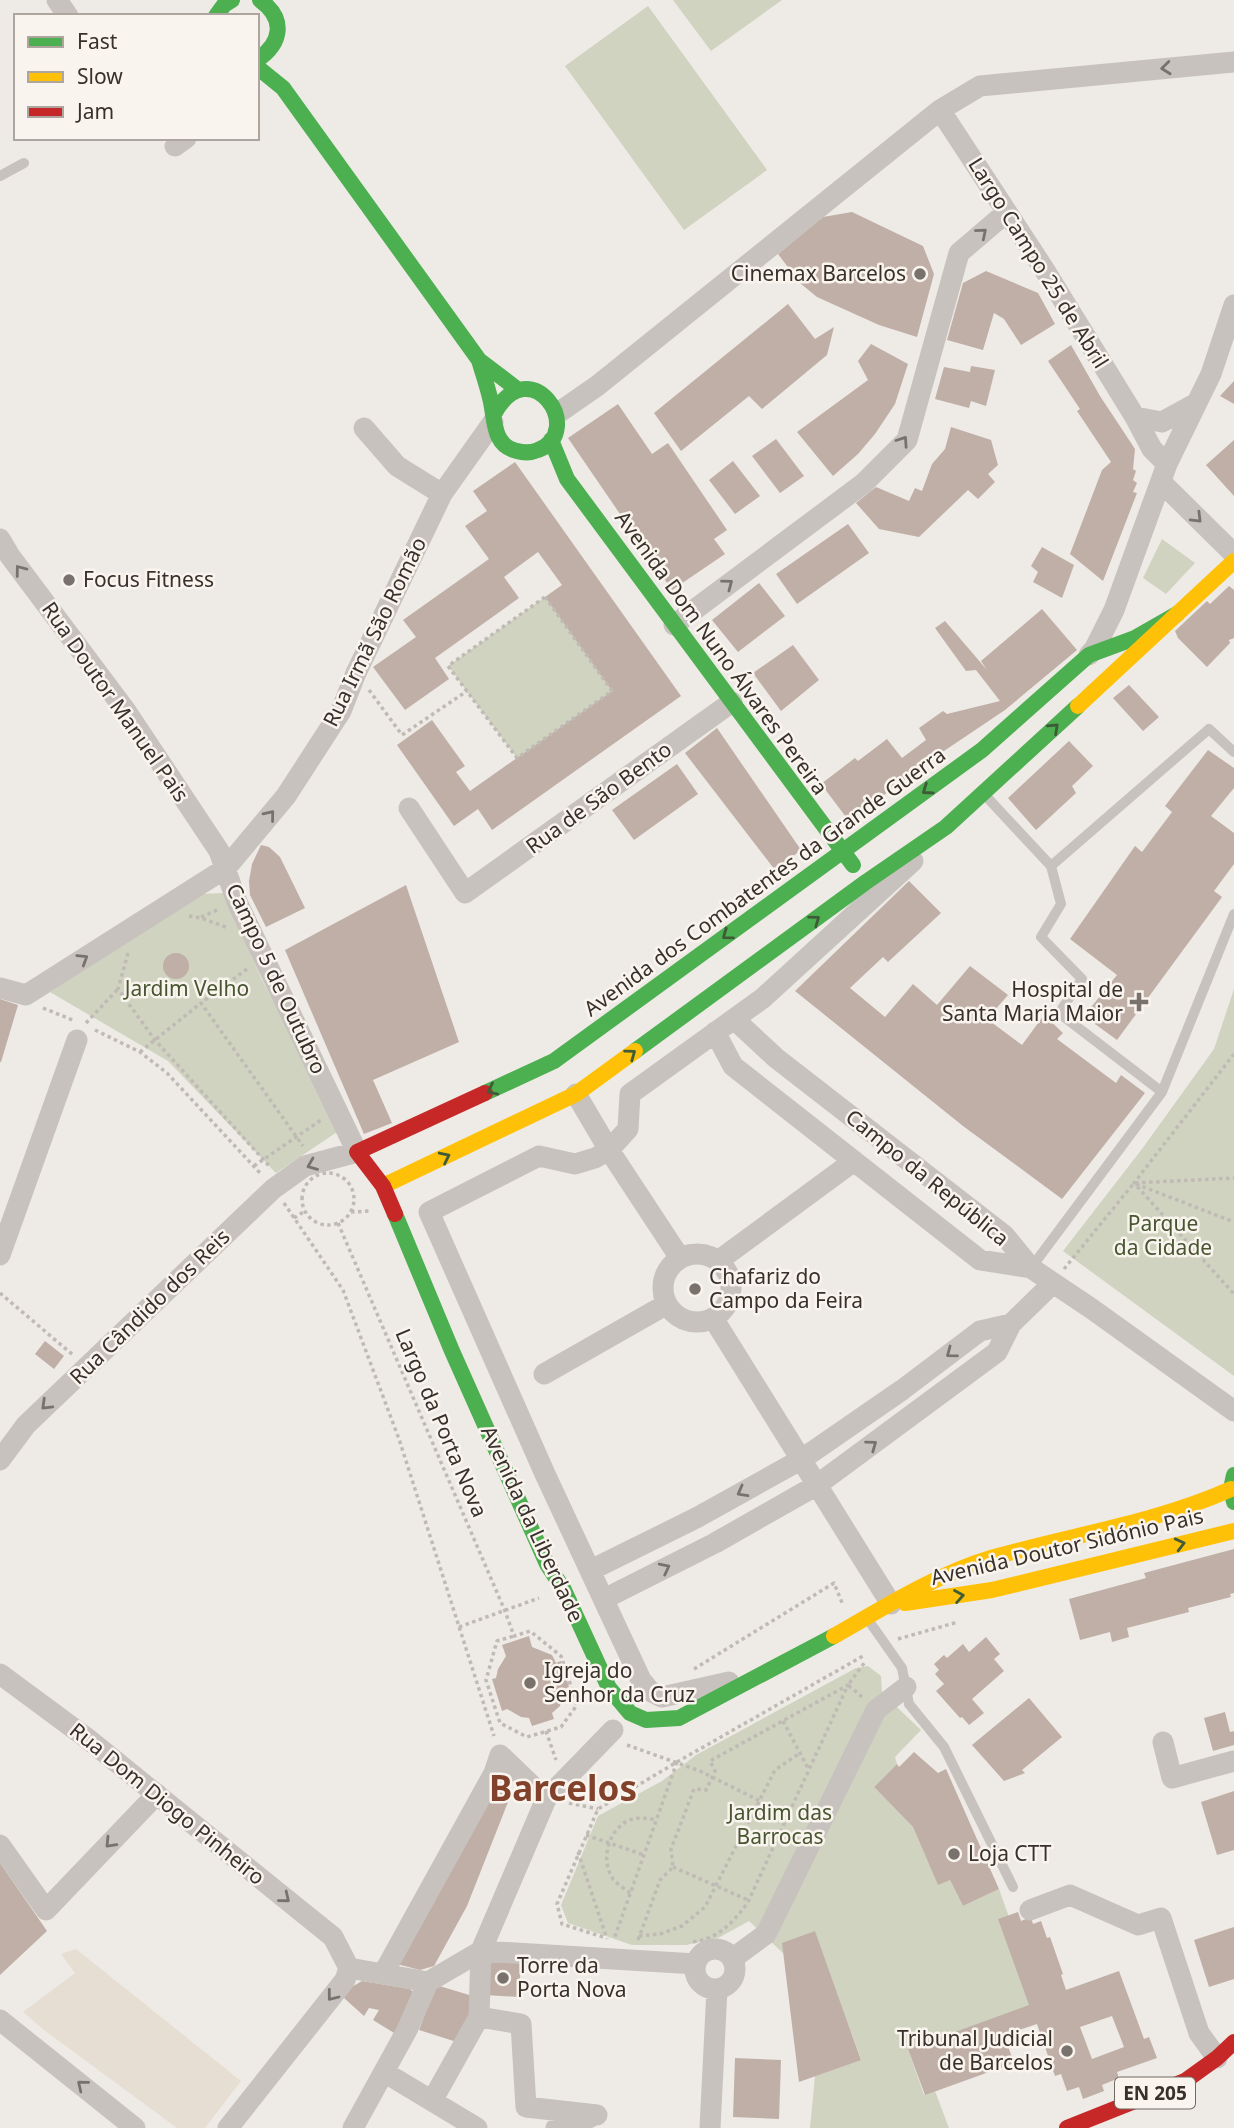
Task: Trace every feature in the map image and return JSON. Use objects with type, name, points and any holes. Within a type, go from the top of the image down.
[{"type":"main road","points":[[217,14],[232,0]]},
{"type":"main road","points":[[260,0],[271,8],[278,25]]},
{"type":"main road","points":[[265,76],[276,42],[278,25],[288,8]]},
{"type":"main road","points":[[265,76],[272,49]]},
{"type":"main road","points":[[265,76],[479,360],[517,389]]},
{"type":"main road","points":[[479,360],[498,438],[504,445]]},
{"type":"main road","points":[[493,418],[502,398],[517,389],[526,388],[543,393],[550,399],[558,413],[558,424],[551,440],[545,446],[529,453]]},
{"type":"main road","name":"Avenida Dom Nuno Álvares Pereira","points":[[551,440],[567,479],[866,882]]},
{"type":"main road","name":"Avenida Dom Nuno Álvares Pereira","points":[[504,445],[529,453],[567,479]]},
{"type":"main road","name":"Avenida dos Combatentes da Grande Guerra","points":[[383,1186],[574,1094],[946,827],[1234,561]]},
{"type":"main road","name":"Avenida dos Combatentes da Grande Guerra","points":[[357,1152],[542,1067],[566,1052],[982,750],[1088,655],[1135,638],[1177,614]]},
{"type":"main road","points":[[982,750],[995,759],[1004,775]]},
{"type":"main road","points":[[958,768],[967,784],[984,794]]},
{"type":"main road","points":[[542,1067],[547,1086],[574,1094],[580,1065],[566,1052]]},
{"type":"main road","name":"Avenida da Liberdade","points":[[357,1152],[383,1186],[547,1564],[564,1590],[609,1688],[630,1713],[646,1720],[679,1718],[891,1604]]},
{"type":"main road","name":"Avenida Doutor Sidónio Pais","points":[[891,1604],[932,1581],[989,1559],[1166,1513],[1233,1489]]},
{"type":"main road","name":"Avenida Doutor Sidónio Pais","points":[[891,1604],[992,1590],[1234,1531]]},
{"type":"main road","name":"EN 205","points":[[1067,2128],[1185,2081],[1217,2059],[1234,2042]]},
{"type":"street","points":[[558,413],[597,386],[940,110],[981,86],[1234,62]]},
{"type":"street","name":"Largo Campo 25 de Abril","points":[[940,110],[1135,417],[1164,473],[1234,554]]},
{"type":"street","points":[[674,625],[864,483],[908,440],[958,253],[1007,212]]},
{"type":"street","points":[[1088,655],[1095,648],[1114,610],[1164,473],[1210,374],[1234,305]]},
{"type":"street","points":[[1210,374],[1234,352]]},
{"type":"street","points":[[1135,417],[1162,422],[1195,404]]},
{"type":"street","name":"Rua Irmã São Romão","points":[[226,868],[293,785],[341,711],[356,673],[442,494],[493,418]]},
{"type":"street","points":[[364,428],[397,466],[442,494]]},
{"type":"street","points":[[468,458],[504,445]]},
{"type":"street","name":"Rua Doutor Manuel Pais","points":[[0,539],[126,711],[219,851],[226,868]]},
{"type":"street","name":"Rua de São Bento","points":[[409,808],[465,893],[732,702]]},
{"type":"street","points":[[780,1666],[720,1685],[662,1697],[650,1691],[641,1680],[545,1474],[429,1212],[539,1156],[575,1164],[609,1150],[628,1129],[630,1094],[763,998],[900,876],[946,827]]},
{"type":"street","name":"Campo 5 de Outubro","points":[[33,1001],[226,868],[237,902],[357,1152]]},
{"type":"street","points":[[859,913],[865,897],[866,882]]},
{"type":"street","points":[[0,988],[33,1001]]},
{"type":"street","name":"Campo da República","points":[[734,1019],[776,1058],[1004,1235],[1031,1268],[1092,1309],[1231,1414]]},
{"type":"street","points":[[0,1255],[80,1032]]},
{"type":"street","points":[[715,1032],[733,1066],[980,1260],[1031,1268]]},
{"type":"street","points":[[574,1094],[680,1258]]},
{"type":"street","points":[[274,1185],[305,1166],[357,1152]]},
{"type":"street","points":[[718,1261],[854,1161]]},
{"type":"street","name":"Rua Cândido dos Reis","points":[[0,1460],[26,1424],[274,1185]]},
{"type":"street","points":[[693,1254],[706,1255],[718,1261],[727,1272],[731,1284],[723,1309],[713,1318],[700,1322],[687,1321],[675,1314],[667,1304],[663,1292],[664,1278],[670,1266],[680,1258],[693,1254]]},
{"type":"street","points":[[604,1599],[715,1543],[817,1485],[997,1352],[1011,1324],[1052,1284]]},
{"type":"street","points":[[544,1374],[667,1304]]},
{"type":"street","points":[[713,1318],[891,1604]]},
{"type":"street","points":[[592,1570],[698,1517],[802,1459],[902,1390],[980,1331],[1011,1324]]},
{"type":"street","points":[[902,1390],[919,1411]]},
{"type":"street","points":[[0,1429],[26,1424]]},
{"type":"street","points":[[513,1487],[545,1474]]},
{"type":"street","points":[[698,1517],[715,1543]]},
{"type":"street","name":"Rua Dom Diogo Pinheiro","points":[[0,1674],[88,1739],[333,1937],[349,1968]]},
{"type":"street","points":[[732,1959],[766,1934],[876,1710],[906,1687]]},
{"type":"street","points":[[432,2101],[479,2017],[481,1951],[546,1799],[613,1730]]},
{"type":"street","points":[[1163,1742],[1172,1777],[1234,1761]]},
{"type":"street","points":[[383,1974],[494,1773],[500,1755],[546,1799]]},
{"type":"street","points":[[0,1845],[46,1910],[157,1794]]},
{"type":"street","points":[[1030,1910],[1070,1895],[1138,1925],[1161,1919],[1199,2034],[1217,2059]]},
{"type":"street","points":[[712,1950],[720,1950],[732,1959],[733,1978],[729,1984],[709,1989],[697,1979],[696,1964],[699,1957],[712,1950]]},
{"type":"street","points":[[353,2128],[407,2030],[428,1982],[481,1951],[696,1964]]},
{"type":"street","points":[[228,2128],[345,1980],[349,1968],[428,1982]]},
{"type":"street","points":[[710,2128],[716,1989]]},
{"type":"street","points":[[479,2017],[521,2024],[526,2107],[600,2122]]},
{"type":"street","points":[[0,2020],[135,2128]]},
{"type":"street","points":[[384,2072],[477,2128]]},
{"type":"street","points":[[556,2128],[600,2122]]},
{"type":"lane","points":[[0,176],[24,163]]},
{"type":"lane","points":[[1051,866],[1209,729],[1234,752]]},
{"type":"lane","points":[[984,794],[1051,866],[1061,904],[1041,937],[1082,979],[1059,1013],[1162,1092]]},
{"type":"lane","points":[[1031,1268],[1162,1092],[1234,914]]},
{"type":"lane","points":[[867,1618],[902,1668],[909,1704],[944,1747],[1013,1888]]},
{"type":"path","points":[[545,597],[612,691],[517,758],[467,691],[448,666],[545,597]]},
{"type":"path","points":[[356,673],[402,735],[467,691]]},
{"type":"path","points":[[200,917],[229,906]]},
{"type":"path","points":[[188,916],[227,926],[232,934]]},
{"type":"path","points":[[80,1032],[118,989],[131,944]]},
{"type":"path","points":[[140,1052],[264,957]]},
{"type":"path","points":[[118,989],[155,1040],[263,1160],[294,1218],[343,1290],[399,1439],[500,1755]]},
{"type":"path","points":[[33,1001],[80,1032],[140,1052],[167,1073],[274,1185]]},
{"type":"path","points":[[201,1003],[306,1151]]},
{"type":"path","points":[[1052,1284],[1234,1054]]},
{"type":"path","points":[[254,1166],[324,1118],[328,1126]]},
{"type":"path","points":[[333,1174],[341,1177],[352,1188],[354,1204],[351,1212],[338,1223],[316,1222],[305,1211],[305,1187],[317,1176],[333,1174]]},
{"type":"path","points":[[1134,1183],[1234,1178]]},
{"type":"path","points":[[1134,1183],[1234,1222]]},
{"type":"path","points":[[1134,1183],[1234,1294]]},
{"type":"path","points":[[351,1212],[375,1208]]},
{"type":"path","points":[[294,1218],[305,1211]]},
{"type":"path","name":"Largo da Porta Nova","points":[[338,1223],[514,1636]]},
{"type":"path","points":[[0,1293],[55,1340]]},
{"type":"path","points":[[687,1673],[836,1582],[844,1607]]},
{"type":"path","points":[[459,1627],[539,1598]]},
{"type":"path","points":[[530,1631],[562,1656],[577,1705],[561,1727],[527,1737],[500,1723],[486,1680],[496,1642],[514,1636],[530,1631]]},
{"type":"path","points":[[624,1945],[562,1924],[557,1904],[598,1809],[863,1656]]},
{"type":"path","points":[[680,1943],[702,1941],[733,1924],[749,1900],[848,1685],[865,1662]]},
{"type":"path","points":[[634,1949],[660,1880],[673,1867],[671,1849],[694,1789],[706,1790],[715,1771],[710,1760],[848,1685]]},
{"type":"path","points":[[783,1721],[809,1770]]},
{"type":"path","points":[[546,1731],[563,1782]]},
{"type":"path","points":[[639,1936],[660,1934],[682,1926],[705,1907],[775,1770],[800,1753]]},
{"type":"path","points":[[677,1762],[788,1815]]},
{"type":"path","points":[[613,1941],[677,1762]]},
{"type":"path","points":[[546,1799],[598,1809]]},
{"type":"path","points":[[630,1893],[614,1881],[607,1867],[609,1843],[625,1821],[644,1817],[657,1819]]},
{"type":"path","points":[[586,1835],[644,1855]]},
{"type":"path","points":[[578,1852],[607,1939]]},
{"type":"path","points":[[673,1867],[749,1900]]},
{"type":"green space","points":[[673,0],[782,0],[711,51]]},
{"type":"green space","points":[[648,6],[767,170],[684,230],[565,66]]},
{"type":"green space","points":[[1162,539],[1195,563],[1166,594],[1143,578]]},
{"type":"green space","points":[[545,597],[612,691],[517,758],[448,666]]},
{"type":"green space","name":"Jardim Velho","points":[[224,893],[261,978],[340,1130],[276,1173],[168,1061],[50,992],[201,894]]},
{"type":"green space","name":"Parque da Cidade","points":[[1234,989],[1234,1376],[1063,1251],[1142,1149],[1214,1049]]},
{"type":"green space","name":"Jardim das Barrocas","points":[[868,1666],[881,1676],[882,1693],[921,1730],[895,1757],[897,1764],[874,1787],[913,1827],[938,1884],[950,1880],[963,1906],[999,1889],[1039,2002],[908,2049],[924,2095],[935,2091],[949,2128],[810,2128],[815,2076],[861,2059],[815,1932],[783,1943],[784,1954],[749,1921],[718,1938],[686,1945],[632,1945],[568,1923],[561,1905],[598,1816],[662,1781],[696,1755],[856,1668]]},
{"type":"shaded area","points":[[76,1949],[241,2081],[205,2128],[177,2128],[23,2012],[75,1973],[61,1954]]},
{"type":"building","points":[[852,212],[923,246],[934,274],[917,337],[879,325],[817,297],[800,283],[778,254],[823,217]]},
{"type":"building","points":[[986,271],[1038,293],[1055,324],[1021,345],[1004,319],[994,313],[983,350],[947,340],[963,283]]},
{"type":"building","points":[[788,304],[815,339],[834,327],[827,355],[762,409],[749,396],[681,451],[654,413]]},
{"type":"building","points":[[871,344],[908,364],[895,404],[875,434],[858,454],[833,476],[797,432],[868,380],[858,361]]},
{"type":"building","points":[[1071,345],[1135,449],[1133,469],[1136,471],[1133,480],[1137,483],[1133,492],[1137,493],[1103,581],[1070,554],[1102,470],[1111,462],[1048,361]]},
{"type":"building","points":[[971,366],[995,370],[986,406],[971,401],[969,408],[935,399],[944,367],[970,372]]},
{"type":"building","points":[[1234,381],[1234,404],[1220,396]]},
{"type":"building","points":[[618,404],[652,454],[668,443],[727,530],[714,539],[725,554],[672,590],[568,438]]},
{"type":"building","points":[[951,427],[991,440],[998,465],[988,474],[995,482],[978,499],[968,490],[919,537],[879,529],[856,503],[876,487],[909,501],[915,488],[922,491],[932,464],[945,449]]},
{"type":"building","points":[[776,439],[804,476],[780,493],[752,456]]},
{"type":"building","points":[[1234,440],[1234,496],[1206,465]]},
{"type":"building","points":[[733,461],[760,496],[735,514],[709,480]]},
{"type":"building","points":[[515,462],[681,696],[492,830],[478,809],[454,826],[397,745],[432,720],[465,766],[456,772],[470,791],[612,691],[545,597],[562,585],[538,552],[504,577],[519,598],[435,658],[449,679],[405,710],[373,667],[416,637],[403,620],[489,559],[465,526],[487,511],[473,491]]},
{"type":"building","points":[[848,524],[869,553],[797,604],[776,574]]},
{"type":"building","points":[[1042,547],[1074,565],[1062,598],[1033,582],[1038,572],[1031,566]]},
{"type":"building","points":[[759,583],[785,616],[738,652],[712,620]]},
{"type":"building","points":[[1229,586],[1234,590],[1234,638],[1229,640],[1230,643],[1207,667],[1178,638],[1175,631],[1207,601],[1210,604]]},
{"type":"building","points":[[1042,609],[1077,650],[1005,710],[938,755],[849,821],[821,784],[855,758],[858,761],[887,739],[902,758],[926,740],[919,728],[943,711],[947,714],[1000,701],[976,670],[966,671],[935,628],[945,621],[987,670],[981,661]]},
{"type":"building","points":[[793,645],[819,680],[781,711],[753,673]]},
{"type":"building","points":[[1129,685],[1159,717],[1143,731],[1113,698]]},
{"type":"building","points":[[717,728],[801,850],[775,870],[685,753]]},
{"type":"building","points":[[1069,741],[1093,766],[1072,786],[1076,793],[1036,830],[1008,798]]},
{"type":"building","points":[[1208,750],[1234,768],[1234,788],[1211,816],[1234,833],[1234,864],[1214,891],[1222,897],[1117,1040],[1084,1016],[1117,975],[1070,939],[1135,846],[1142,852],[1172,812],[1165,806]]},
{"type":"building","points":[[677,764],[698,794],[634,840],[612,810]]},
{"type":"building","points":[[261,845],[269,847],[280,857],[305,908],[266,927],[250,895],[249,881],[252,864]]},
{"type":"building","points":[[909,881],[941,913],[888,962],[883,957],[850,988],[885,1017],[913,984],[937,1005],[970,966],[1008,995],[987,1019],[1022,1045],[1044,1015],[1063,1033],[1057,1039],[1116,1083],[1121,1075],[1145,1093],[1062,1199],[963,1126],[795,991]]},
{"type":"building","points":[[406,885],[459,1042],[373,1080],[392,1123],[364,1134],[285,950]]},
{"type":"building","points":[[176,953],[185,957],[189,966],[185,975],[176,979],[167,975],[163,966],[167,957]]},
{"type":"building","points":[[0,999],[18,1005],[1,1062],[0,1062]]},
{"type":"building","points":[[45,1341],[64,1356],[54,1369],[35,1354]]},
{"type":"building","points":[[1234,1549],[1234,1593],[1230,1594],[1231,1597],[1188,1608],[1189,1612],[1127,1628],[1129,1637],[1112,1642],[1110,1632],[1080,1640],[1069,1599],[1146,1578],[1144,1573]]},
{"type":"building","name":"Igreja do Senhor da Cruz","points":[[529,1636],[532,1647],[552,1655],[556,1663],[561,1661],[569,1687],[564,1689],[560,1706],[552,1713],[554,1719],[532,1726],[529,1718],[521,1717],[507,1709],[502,1711],[492,1679],[496,1678],[506,1656],[502,1645]]},
{"type":"building","points":[[986,1637],[1000,1654],[994,1659],[1004,1671],[972,1699],[984,1713],[969,1725],[936,1691],[944,1684],[935,1674],[939,1670],[934,1664],[944,1655],[947,1658],[963,1644],[969,1652]]},
{"type":"building","points":[[1029,1698],[1062,1737],[1022,1770],[1025,1773],[1004,1781],[972,1745]]},
{"type":"building","points":[[1225,1712],[1230,1732],[1234,1731],[1234,1745],[1213,1751],[1204,1718]]},
{"type":"building","name":"Loja CTT","points":[[914,1752],[938,1773],[946,1769],[999,1889],[963,1906],[950,1880],[938,1885],[913,1827],[874,1787],[897,1764],[899,1767]]},
{"type":"building","points":[[489,1782],[512,1792],[467,1906],[434,1966],[420,1970],[393,1963]]},
{"type":"building","points":[[1234,1791],[1234,1850],[1217,1855],[1201,1802]]},
{"type":"building","points":[[0,1863],[47,1931],[0,1975]]},
{"type":"building","points":[[1018,1912],[1021,1921],[1031,1917],[1033,1924],[1041,1921],[1047,1938],[1050,1937],[1066,1990],[1119,1971],[1144,2039],[1149,2037],[1157,2058],[1117,2072],[1119,2078],[1102,2085],[1104,2091],[1083,2099],[1079,2087],[1067,2091],[1061,2074],[1055,2076],[1037,2024],[1004,2035],[1014,2063],[925,2095],[908,2049],[1029,2005],[998,1919]],"holes":[[[1112,2016],[1124,2047],[1092,2059],[1080,2027]]]},
{"type":"building","points":[[1234,1927],[1234,1979],[1209,1987],[1194,1940]]},
{"type":"building","points":[[815,1931],[861,2060],[799,2082],[782,1943]]},
{"type":"building","name":"Torre da Porta Nova","points":[[488,1958],[521,1960],[519,1997],[484,1995]]},
{"type":"building","points":[[362,1981],[410,1989],[414,1993],[399,2036],[373,2020],[379,2010],[369,2008],[364,2016],[344,1998],[350,1988]]},
{"type":"building","points":[[436,1985],[476,1997],[460,2043],[419,2030]]},
{"type":"building","points":[[735,2058],[781,2060],[779,2119],[733,2117]]},
{"type":"traffic: fast","points":[[217,14],[232,0]]},
{"type":"traffic: fast","points":[[259,58],[272,46],[278,31],[274,15],[260,0]]},
{"type":"traffic: fast","points":[[259,69],[283,88],[479,360],[517,389]]},
{"type":"traffic: fast","points":[[479,360],[490,397],[496,432],[503,444],[520,452],[535,451],[552,440],[557,427],[555,413],[548,400],[537,391],[523,389],[508,396],[494,414]]},
{"type":"traffic: fast","points":[[551,440],[567,479],[853,865]]},
{"type":"traffic: fast","points":[[485,1093],[554,1061],[982,750],[1089,655],[1135,638],[1177,614]]},
{"type":"traffic: fast","points":[[635,1051],[866,882],[946,827],[1078,706]]},
{"type":"traffic: fast","points":[[395,1214],[452,1351],[547,1564],[564,1590],[609,1688],[630,1713],[646,1720],[679,1718],[834,1636]]},
{"type":"traffic: fast","points":[[1234,1475],[1231,1489],[1234,1502]]},
{"type":"traffic: slow","points":[[1078,706],[1234,561]]},
{"type":"traffic: slow","points":[[383,1186],[576,1094],[635,1051]]},
{"type":"traffic: slow","points":[[834,1636],[911,1593],[970,1565],[1143,1520],[1231,1489]]},
{"type":"traffic: slow","points":[[905,1603],[992,1590],[1234,1531]]},
{"type":"traffic: jam","points":[[395,1214],[383,1186],[357,1152],[485,1093]]},
{"type":"traffic: jam","points":[[1067,2128],[1185,2081],[1234,2042]]},
{"type":"place","name":"Cinemax Barcelos","points":[[920,274]]},
{"type":"place","name":"Focus Fitness","points":[[69,580]]},
{"type":"place","name":"Hospital de Santa Maria Maior","points":[[1139,1002]]},
{"type":"place","name":"Chafariz do Campo da Feira","points":[[695,1289]]},
{"type":"place","name":"Igreja do Senhor da Cruz","points":[[530,1683]]},
{"type":"place","name":"Loja CTT","points":[[954,1854]]},
{"type":"place","name":"Torre da Porta Nova","points":[[503,1978]]},
{"type":"place","name":"Tribunal Judicial de Barcelos","points":[[1067,2051]]},
{"type":"district","name":"Barcelos","points":[[563,1789]]}]
